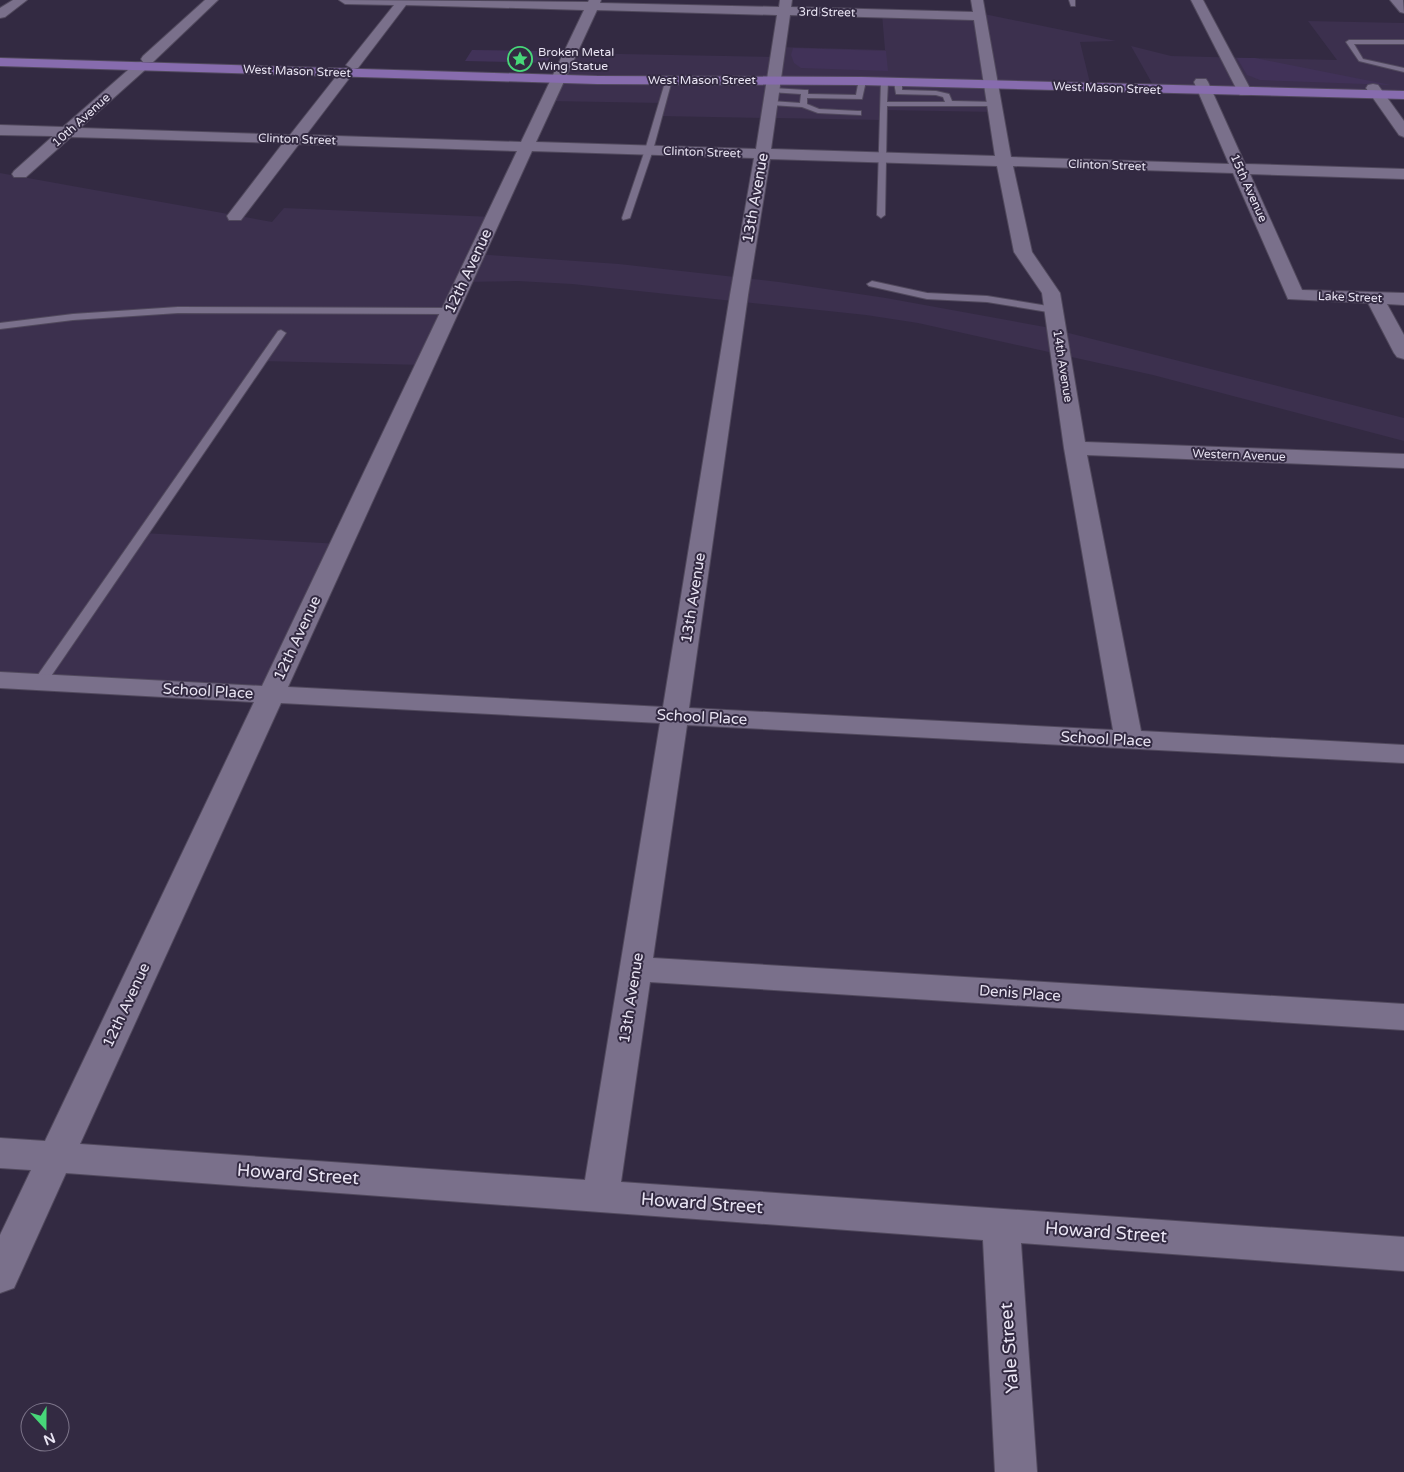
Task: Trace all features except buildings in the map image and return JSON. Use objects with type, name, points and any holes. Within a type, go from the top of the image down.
[{"type":"main road","points":[[0,50],[100,54],[141,61]]},
{"type":"main road","name":"West Mason Street","points":[[0,55],[350,69],[561,74],[807,89],[861,85],[891,87],[991,80]]},
{"type":"main road","name":"West Mason Street","points":[[0,62],[116,65],[141,61]]},
{"type":"main road","points":[[0,66],[116,65]]},
{"type":"main road","name":"West Mason Street","points":[[561,74],[773,86],[991,80],[1376,92],[1404,96]]},
{"type":"main road","name":"West Mason Street","points":[[1376,92],[1404,89]]},
{"type":"street","points":[[0,14],[21,0]]},
{"type":"street","name":"10th Avenue","points":[[20,174],[141,61],[212,0]]},
{"type":"street","name":"3rd Street","points":[[345,0],[785,6],[979,16]]},
{"type":"street","name":"14th Avenue","points":[[977,0],[1004,161],[1023,252],[1051,293],[1075,448],[1129,740]]},
{"type":"street","points":[[1197,0],[1242,88]]},
{"type":"street","points":[[1396,0],[1404,9]]},
{"type":"street","points":[[235,216],[403,1]]},
{"type":"street","name":"12th Avenue","points":[[0,1276],[593,3]]},
{"type":"street","name":"13th Avenue","points":[[601,1196],[785,6]]},
{"type":"street","name":"15th Avenue","points":[[1203,86],[1296,295]]},
{"type":"street","points":[[1376,92],[1404,132]]},
{"type":"street","name":"Clinton Street","points":[[0,130],[1404,174]]},
{"type":"street","name":"Lake Street","points":[[1296,295],[1404,299]]},
{"type":"street","points":[[1374,298],[1404,353]]},
{"type":"street","name":"Western Avenue","points":[[1075,448],[1404,461]]},
{"type":"street","name":"School Place","points":[[0,680],[1404,754]]},
{"type":"street","name":"Denis Place","points":[[636,969],[1404,1018]]},
{"type":"street","name":"Howard Street","points":[[0,1153],[1404,1254]]},
{"type":"street","name":"Yale Street","points":[[1001,1225],[1016,1472]]},
{"type":"lane","points":[[1404,42],[1349,42],[1361,60],[1404,70]]},
{"type":"lane","points":[[626,218],[649,150],[668,80]]},
{"type":"lane","points":[[773,86],[803,105],[818,111],[858,113]]},
{"type":"lane","points":[[891,87],[916,92],[936,92],[946,96],[949,103]]},
{"type":"lane","points":[[881,215],[883,104],[891,87]]},
{"type":"lane","points":[[891,87],[900,104]]},
{"type":"lane","points":[[803,105],[807,89]]},
{"type":"lane","points":[[916,92],[916,104]]},
{"type":"lane","points":[[883,104],[995,104]]},
{"type":"lane","points":[[872,284],[927,296],[987,299],[1054,310]]},
{"type":"lane","points":[[0,326],[73,317],[178,310],[449,311]]},
{"type":"lane","points":[[40,682],[281,333]]},
{"type":"shaded area","points":[[979,13],[1116,41],[1080,42],[1090,83],[991,80],[996,112],[883,110],[882,120],[659,116],[662,103],[548,101],[570,53],[777,57],[779,47],[885,50],[882,14]]},
{"type":"shaded area","points":[[1308,21],[1404,23],[1404,93],[1153,85],[1131,46],[1171,56],[1337,60]]},
{"type":"shaded area","points":[[793,48],[886,51],[888,71],[801,68],[794,63],[791,55]]},
{"type":"shaded area","points":[[472,50],[553,51],[547,63],[465,61]]},
{"type":"shaded area","points":[[1237,58],[1255,58],[1391,85],[1260,80],[1247,75]]},
{"type":"shaded area","points":[[0,173],[272,222],[284,208],[493,217],[476,254],[619,264],[779,282],[886,298],[1045,327],[1404,418],[1404,441],[1153,375],[918,323],[866,315],[572,284],[517,281],[463,282],[424,365],[261,361],[143,533],[341,544],[271,695],[0,680]]},
{"type":"place","name":"Broken Metal Wing Statue","points":[[520,59]]}]
